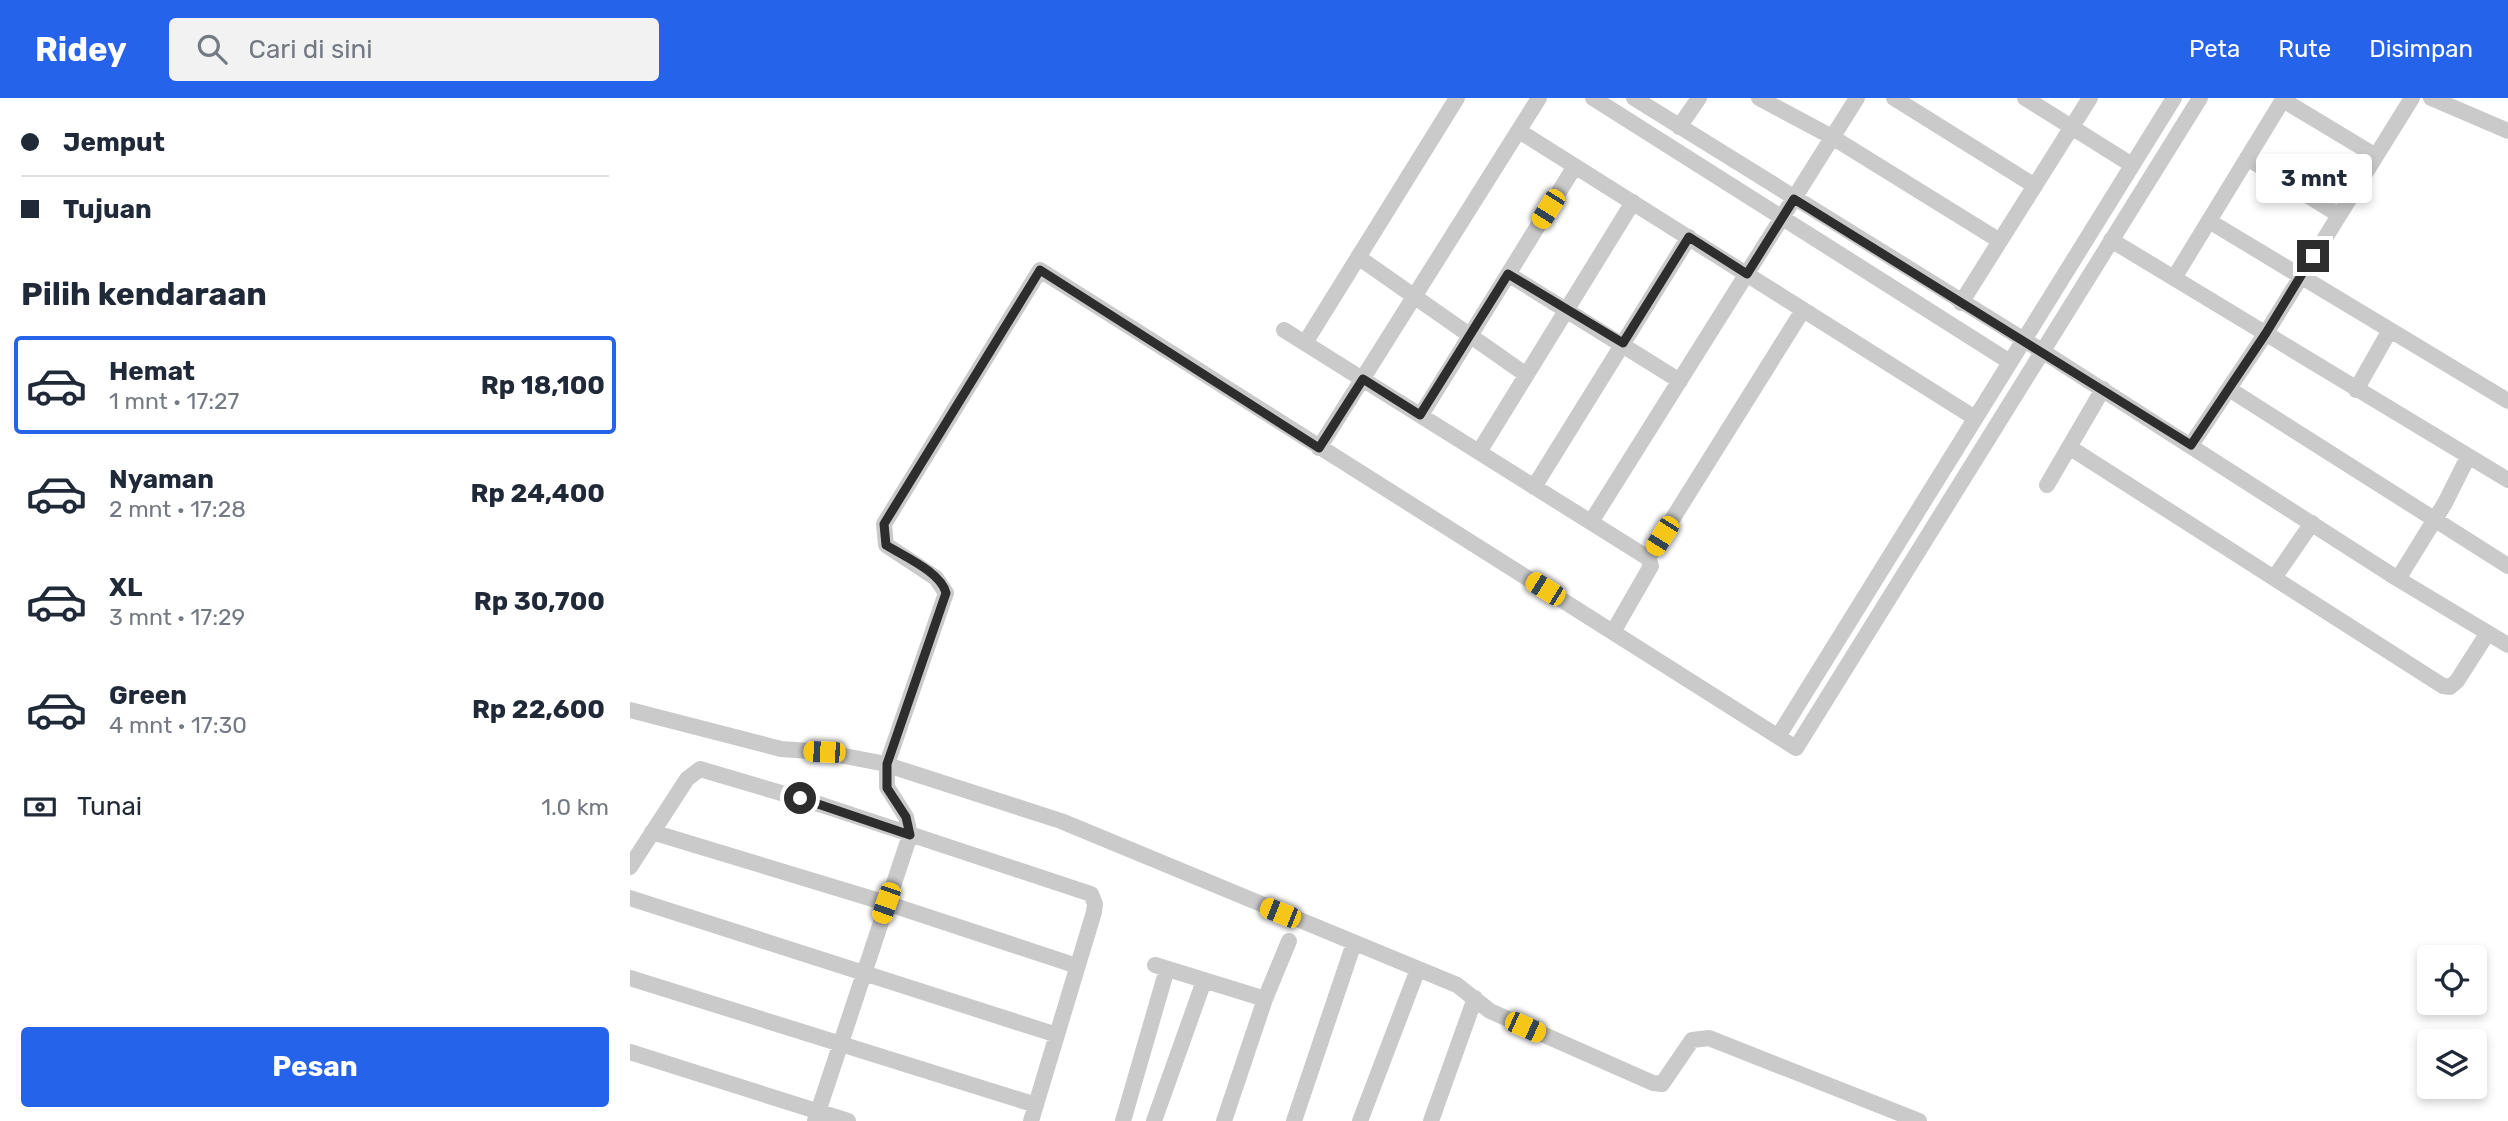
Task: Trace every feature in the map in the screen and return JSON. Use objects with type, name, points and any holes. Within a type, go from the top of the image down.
[{"type":"street","points":[[1305,343],[1457,98]]},
{"type":"street","points":[[1319,448],[1539,98]]},
{"type":"street","points":[[1593,98],[2010,362]]},
{"type":"street","points":[[1634,98],[2103,389],[2398,579],[2508,645]]},
{"type":"street","points":[[1679,127],[1699,98]]},
{"type":"street","points":[[1591,522],[1857,98]]},
{"type":"street","points":[[1894,98],[2035,186]]},
{"type":"street","points":[[2025,98],[2132,165]]},
{"type":"street","points":[[1961,303],[2090,98]]},
{"type":"street","points":[[1779,735],[2174,98]]},
{"type":"street","points":[[817,1116],[862,972],[910,835],[906,817],[887,788],[887,764],[946,593],[944,586],[936,578],[886,545],[884,524],[1040,270],[1796,748],[2200,98]]},
{"type":"street","points":[[2191,445],[2266,333],[2412,98]]},
{"type":"street","points":[[2431,98],[2508,131]]},
{"type":"street","points":[[2174,278],[2283,99],[2376,156]]},
{"type":"street","points":[[1769,101],[2000,241]]},
{"type":"street","points":[[1519,131],[1975,418]]},
{"type":"street","points":[[2247,158],[2339,215]]},
{"type":"street","points":[[1420,415],[1575,166]]},
{"type":"street","points":[[1479,452],[1633,202]]},
{"type":"street","points":[[2209,220],[2508,401]]},
{"type":"street","points":[[1534,487],[1689,237]]},
{"type":"street","points":[[2112,240],[2508,480]]},
{"type":"street","points":[[1359,257],[1525,374]]},
{"type":"street","points":[[1508,274],[1623,343],[1680,381]]},
{"type":"street","points":[[1648,558],[1804,310]]},
{"type":"street","points":[[1284,330],[1648,558],[1651,566],[1613,632]]},
{"type":"street","points":[[2356,390],[2390,330]]},
{"type":"street","points":[[2047,485],[2103,389]]},
{"type":"street","points":[[2229,389],[2508,566]]},
{"type":"street","points":[[2069,447],[2444,686],[2449,687],[2457,681],[2487,634]]},
{"type":"street","points":[[2398,579],[2468,457]]},
{"type":"street","points":[[2274,578],[2312,523]]},
{"type":"street","points":[[630,710],[781,748],[824,752],[887,764],[1077,827],[1457,985],[1490,1012],[1653,1083],[1662,1084],[1669,1079],[1692,1040],[1709,1038],[1919,1121]]},
{"type":"street","points":[[630,867],[687,779],[700,769],[1091,894],[1096,904],[1031,1121]]},
{"type":"street","points":[[652,832],[886,903],[1077,966]]},
{"type":"street","points":[[630,898],[1057,1035]]},
{"type":"street","points":[[1223,1121],[1265,999],[1289,941]]},
{"type":"street","points":[[1294,1121],[1354,943]]},
{"type":"street","points":[[1123,1121],[1161,967],[1265,999]]},
{"type":"street","points":[[1360,1121],[1418,969]]},
{"type":"street","points":[[630,978],[1036,1105]]},
{"type":"street","points":[[1154,1121],[1204,981]]},
{"type":"street","points":[[1431,1121],[1475,998]]},
{"type":"street","points":[[630,1052],[817,1116],[848,1121]]},
{"type":"route","points":[[800,798],[910,835],[906,817],[891,798],[887,788],[887,764],[946,593],[944,586],[936,578],[886,545],[883,536],[884,524],[982,360],[1040,270],[1319,448],[1363,379],[1420,415],[1508,274],[1623,343],[1689,237],[1747,274],[1794,199],[2191,445],[2266,333],[2313,256]]}]
